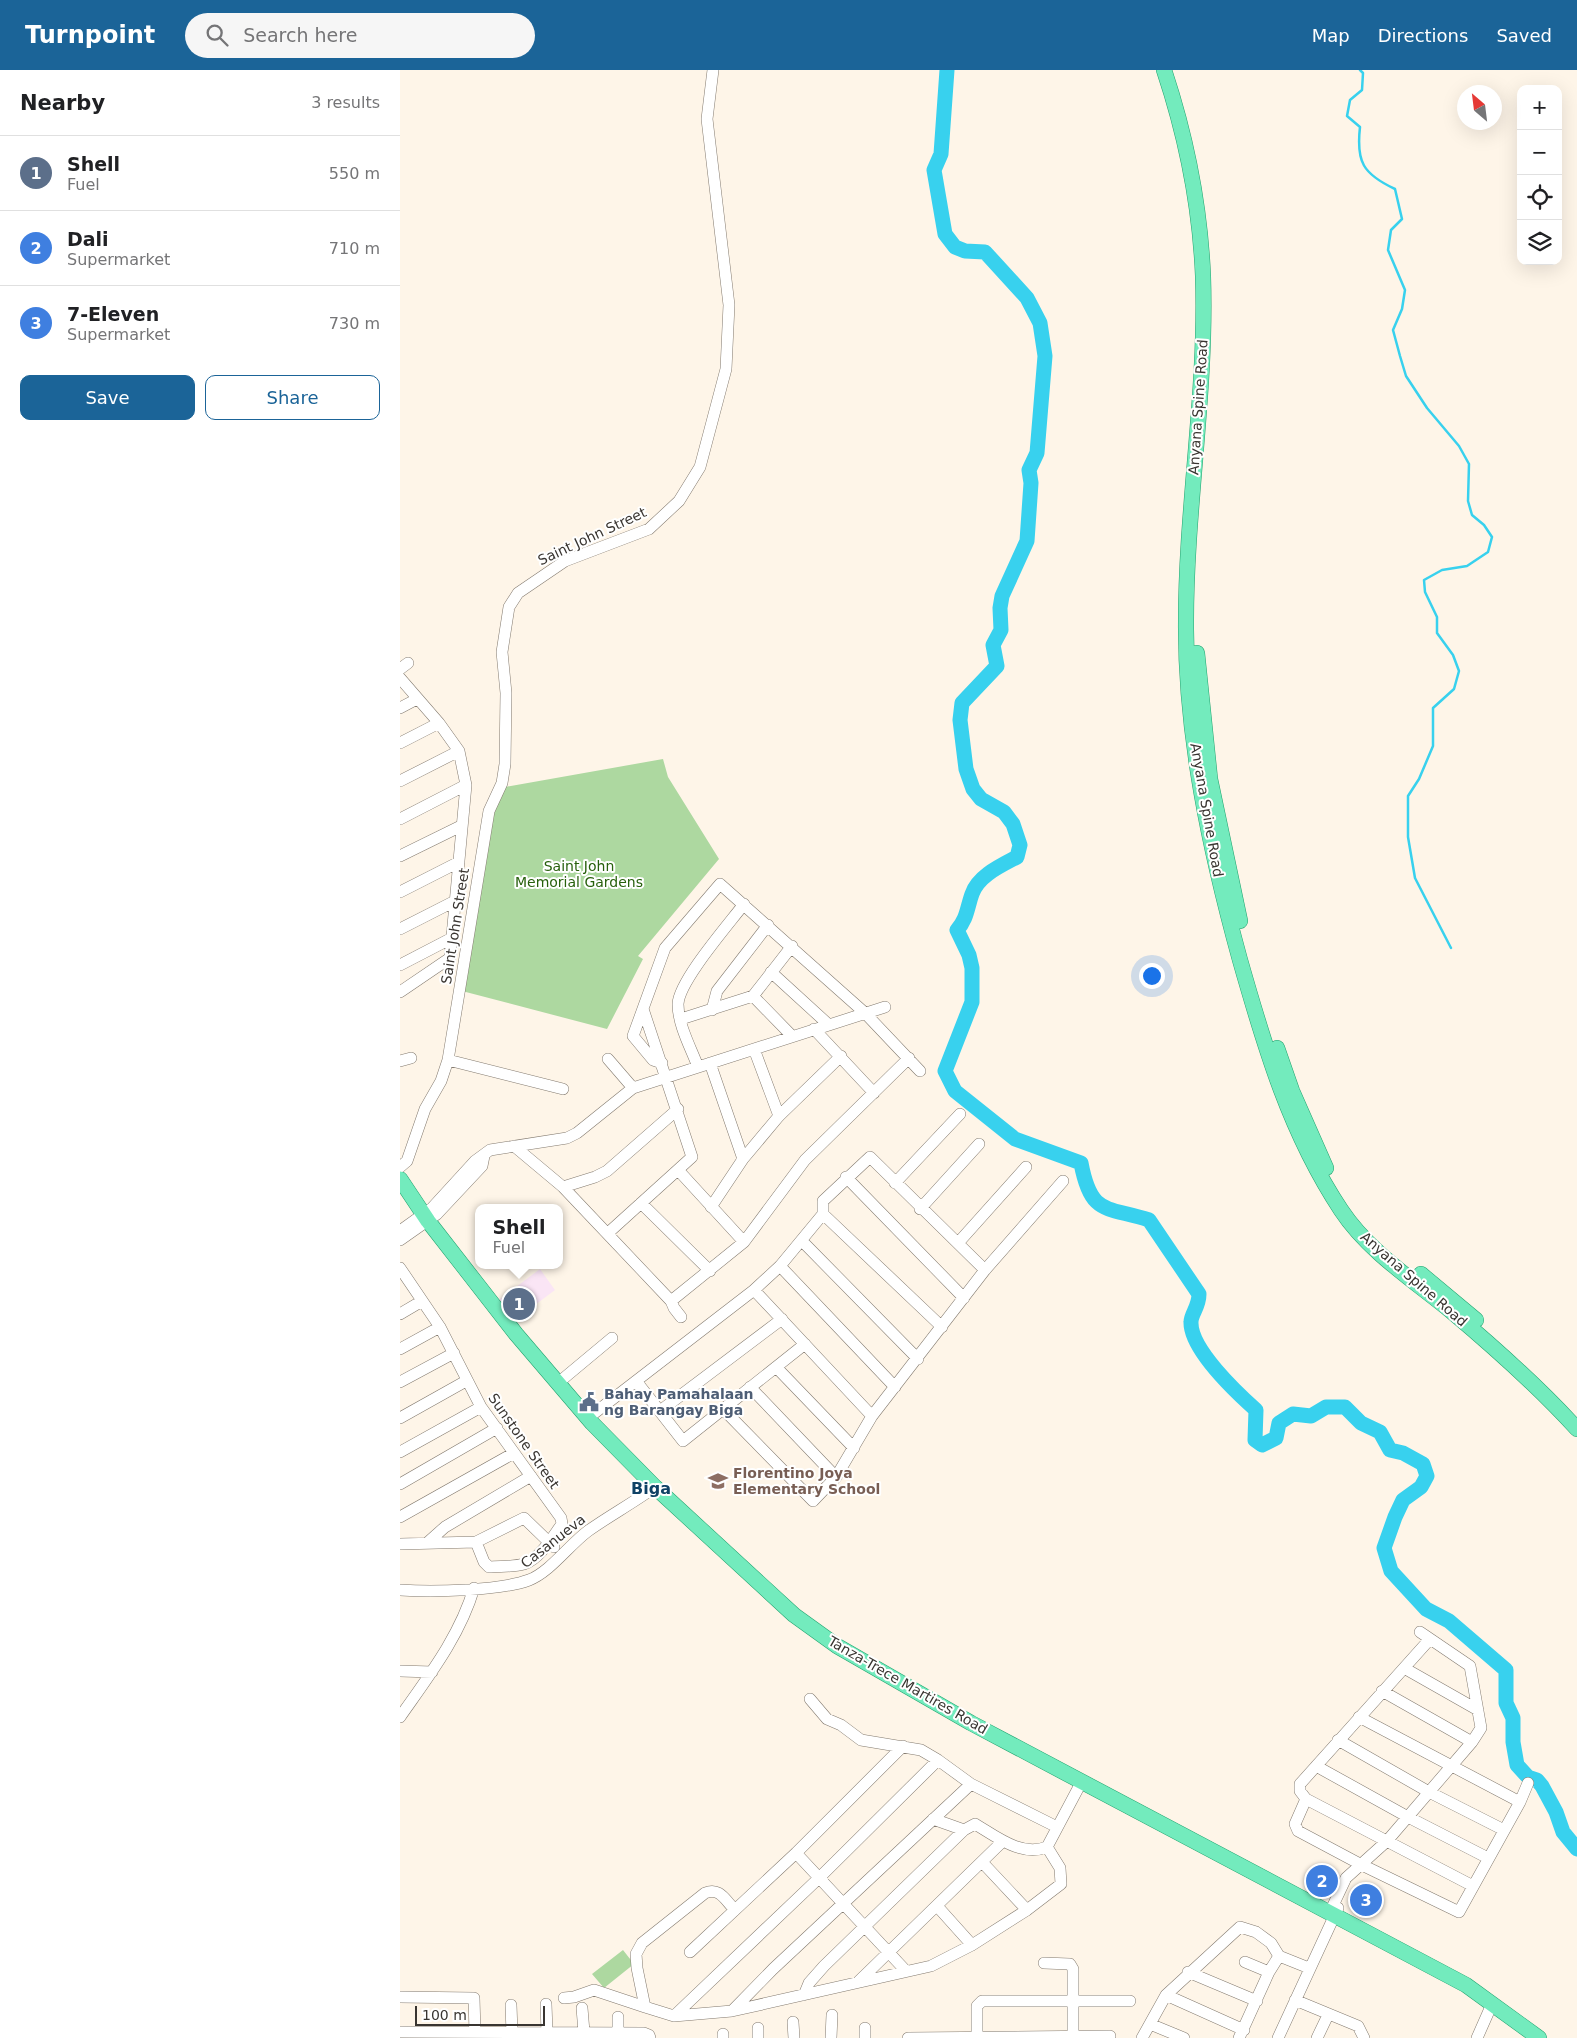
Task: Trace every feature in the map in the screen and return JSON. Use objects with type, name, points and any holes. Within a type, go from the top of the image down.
[{"type":"main road","name":"Anyana Spine Road","points":[[1164,70],[1181,125],[1191,170],[1199,223],[1203,276],[1203,340],[1188,562],[1186,623],[1193,727],[1200,781],[1223,898],[1255,1014],[1282,1094],[1303,1147],[1344,1214],[1361,1235],[1389,1261],[1502,1354],[1577,1429]]},
{"type":"main road","name":"Anyana Spine Road","points":[[1174,70],[1200,168],[1212,275],[1212,342],[1195,625],[1203,716],[1210,779],[1233,893],[1264,1010],[1292,1091],[1313,1142],[1328,1172],[1350,1205],[1368,1228],[1508,1348],[1577,1415]]},
{"type":"main road","name":"Tanza-Trece Martires Road","points":[[400,1179],[426,1218],[516,1334],[590,1420],[655,1487],[794,1615],[837,1646],[971,1723],[1466,1985],[1539,2038]]},
{"type":"street","name":"Saint John Street","points":[[400,1167],[407,1161],[422,1116],[430,1097],[441,1081],[448,1060],[489,811],[502,783],[505,764],[506,693],[502,652],[509,606],[518,593],[566,561],[649,529],[664,516],[687,489],[700,467],[726,369],[729,305],[714,193],[707,119],[713,70]]},
{"type":"street","points":[[400,678],[439,723],[460,751],[466,785],[450,958],[400,992]]},
{"type":"street","points":[[400,708],[417,699]]},
{"type":"street","points":[[400,743],[439,723]]},
{"type":"street","points":[[400,781],[460,751]]},
{"type":"street","points":[[400,819],[466,785]]},
{"type":"street","points":[[400,856],[461,826]]},
{"type":"street","points":[[400,892],[459,862]]},
{"type":"street","points":[[662,1063],[653,1060],[633,1036],[665,948],[720,884],[792,946],[865,1013],[920,1070]]},
{"type":"street","points":[[400,929],[455,901]]},
{"type":"street","points":[[698,1067],[681,1019],[678,1003],[683,985],[744,904]]},
{"type":"street","points":[[712,1010],[717,991],[768,925]]},
{"type":"street","points":[[400,965],[452,938]]},
{"type":"street","points":[[681,1019],[753,996],[792,946]]},
{"type":"street","points":[[771,972],[829,1025]]},
{"type":"street","points":[[753,996],[792,1036]]},
{"type":"street","points":[[400,1240],[465,1186],[482,1166],[484,1156],[490,1150],[538,1144],[573,1136],[633,1088],[885,1007]]},
{"type":"street","points":[[608,1233],[679,1171],[692,1157],[678,1109],[643,1009]]},
{"type":"street","points":[[814,1029],[874,1093]]},
{"type":"street","points":[[754,1049],[779,1116]]},
{"type":"street","points":[[711,1207],[743,1159],[779,1116],[841,1056]]},
{"type":"street","points":[[671,1301],[744,1242],[805,1160],[909,1058]]},
{"type":"street","points":[[608,1059],[633,1088]]},
{"type":"street","points":[[448,1060],[562,1090]]},
{"type":"street","points":[[710,1063],[743,1159]]},
{"type":"street","points":[[563,1187],[595,1178],[607,1171],[678,1109]]},
{"type":"street","points":[[896,1183],[960,1114]]},
{"type":"street","points":[[920,1209],[979,1144]]},
{"type":"street","points":[[514,1146],[563,1187],[608,1233],[671,1301],[681,1317]]},
{"type":"street","points":[[590,1420],[609,1407],[612,1400],[754,1290],[780,1266],[822,1214],[823,1202],[846,1177],[870,1157],[920,1209],[985,1270]]},
{"type":"street","points":[[958,1243],[1026,1166]]},
{"type":"street","points":[[679,1171],[744,1242]]},
{"type":"street","points":[[846,1177],[964,1298]]},
{"type":"street","points":[[723,1409],[813,1501],[836,1477],[872,1416],[985,1270],[1063,1181]]},
{"type":"street","points":[[641,1203],[710,1271]]},
{"type":"street","points":[[822,1214],[942,1327]]},
{"type":"street","points":[[400,1231],[426,1218]]},
{"type":"street","points":[[802,1241],[918,1359]]},
{"type":"street","points":[[780,1266],[895,1387]]},
{"type":"street","name":"Sunstone Street","points":[[401,1273],[440,1327],[481,1407],[561,1518],[562,1524],[549,1542]]},
{"type":"street","points":[[754,1290],[872,1416]]},
{"type":"street","points":[[400,1314],[422,1301]]},
{"type":"street","points":[[660,1411],[782,1319]]},
{"type":"street","points":[[400,1349],[440,1327]]},
{"type":"street","points":[[558,1383],[612,1338]]},
{"type":"street","points":[[636,1381],[683,1441],[805,1344]]},
{"type":"street","points":[[400,1382],[454,1353]]},
{"type":"street","points":[[776,1367],[854,1448]]},
{"type":"street","points":[[400,1418],[466,1381]]},
{"type":"street","points":[[750,1387],[836,1477]]},
{"type":"street","points":[[400,1452],[481,1407]]},
{"type":"street","points":[[400,1484],[496,1428]]},
{"type":"street","points":[[400,1517],[514,1453]]},
{"type":"street","points":[[427,1543],[445,1527],[530,1476]]},
{"type":"street","name":"Casanueva","points":[[400,1590],[474,1588],[515,1584],[531,1579],[544,1571],[560,1554],[588,1531],[629,1506],[655,1487]]},
{"type":"street","points":[[400,1544],[476,1542],[524,1518],[560,1554]]},
{"type":"street","points":[[476,1542],[484,1562],[489,1567],[524,1564],[533,1559],[549,1542]]},
{"type":"street","points":[[400,1717],[432,1672],[468,1611],[474,1588]]},
{"type":"street","points":[[1278,2038],[1331,1915],[1352,1874],[1360,1864],[1387,1841],[1472,1742],[1481,1728],[1470,1666],[1425,1636],[1404,1668],[1300,1784],[1300,1791],[1306,1799],[1387,1841],[1473,1886]]},
{"type":"street","points":[[1404,1668],[1478,1710]]},
{"type":"street","points":[[400,1671],[432,1672]]},
{"type":"street","points":[[1382,1691],[1472,1742]]},
{"type":"street","points":[[810,1698],[827,1719],[861,1740],[921,1750],[971,1784],[1057,1828]]},
{"type":"street","points":[[1359,1717],[1520,1802]]},
{"type":"street","points":[[1338,1740],[1430,1792],[1504,1830]]},
{"type":"street","points":[[690,1952],[796,1853],[903,1746]]},
{"type":"street","points":[[674,2016],[819,1878],[938,1760]]},
{"type":"street","points":[[1316,1766],[1408,1817],[1488,1858]]},
{"type":"street","points":[[804,1995],[809,1983],[824,1966],[866,1928],[964,1830],[976,1824],[1003,1841],[1030,1850],[1047,1846],[1082,1781]]},
{"type":"street","points":[[1306,1799],[1295,1824],[1296,1828],[1360,1864],[1459,1912],[1520,1802],[1528,1783]]},
{"type":"street","points":[[732,2011],[773,1969],[971,1784]]},
{"type":"street","points":[[933,1819],[964,1830]]},
{"type":"street","points":[[858,1983],[1003,1841]]},
{"type":"street","points":[[564,1998],[574,1997],[594,1990],[674,2016],[732,2011],[931,1966],[972,1945],[1027,1910],[1061,1884],[1060,1868],[1047,1846]]},
{"type":"street","points":[[796,1853],[906,1971]]},
{"type":"street","points":[[982,1862],[1027,1910]]},
{"type":"street","points":[[645,2007],[636,1954],[642,1943],[705,1893],[712,1890],[717,1891],[735,1910]]},
{"type":"street","points":[[937,1906],[972,1945]]},
{"type":"street","points":[[1142,2038],[1166,1995],[1188,1972],[1215,1951],[1240,1927],[1256,1932],[1271,1943],[1279,1956],[1309,1968]]},
{"type":"street","points":[[1166,1995],[1242,2034],[1269,1972],[1279,1956]]},
{"type":"street","points":[[1044,1962],[1070,1964],[1073,1969],[1073,2037]]},
{"type":"street","points":[[1245,1962],[1269,1972]]},
{"type":"street","points":[[1188,1972],[1257,2001]]},
{"type":"street","points":[[400,1997],[474,1998],[475,2032]]},
{"type":"street","points":[[1295,2000],[1358,2026],[1364,2038]]},
{"type":"street","points":[[977,2037],[977,2006],[982,2001],[1130,2001]]},
{"type":"street","points":[[546,2004],[547,2032]]},
{"type":"street","points":[[1477,2038],[1492,2004]]},
{"type":"street","points":[[511,2005],[512,2032]]},
{"type":"street","points":[[582,2008],[584,2032]]},
{"type":"street","points":[[1317,2038],[1328,2014]]},
{"type":"street","points":[[831,2038],[832,2015]]},
{"type":"street","points":[[618,2017],[618,2032]]},
{"type":"street","points":[[793,2022],[794,2038]]},
{"type":"street","points":[[1150,2024],[1184,2038]]},
{"type":"street","points":[[400,2032],[644,2032],[649,2034],[650,2038]]},
{"type":"street","points":[[908,2038],[1110,2036]]},
{"type":"shaded area","points":[[540,1269],[555,1290],[511,1323],[496,1302]]},
{"type":"green space","name":"Saint John Memorial Gardens","points":[[663,759],[668,777],[719,859],[638,956],[643,959],[607,1029],[462,991],[490,814],[505,787]]},
{"type":"green space","points":[[623,1950],[634,1964],[604,1988],[592,1974]]},
{"type":"waterway","points":[[947,70],[941,154],[934,170],[945,234],[955,247],[965,251],[985,252],[1027,298],[1040,323],[1045,356],[1037,453],[1029,470],[1031,483],[1027,541],[1002,596],[1000,608],[1001,630],[993,645],[997,666],[962,703],[960,720],[966,769],[973,789],[981,799],[1004,812],[1013,824],[1020,845],[1017,857],[990,872],[979,882],[972,894],[965,917],[957,930],[969,955],[972,968],[972,1002],[945,1071],[955,1091],[1015,1139],[1081,1163],[1085,1180],[1096,1201],[1111,1210],[1149,1220],[1199,1294],[1198,1303],[1191,1322],[1198,1345],[1216,1370],[1256,1410],[1255,1440],[1262,1445],[1276,1438],[1279,1423],[1293,1414],[1311,1416],[1326,1407],[1345,1407],[1361,1423],[1380,1432],[1390,1450],[1403,1453],[1423,1464],[1427,1476],[1421,1487],[1403,1500],[1384,1548],[1391,1571],[1426,1609],[1449,1621],[1506,1670],[1506,1703],[1513,1718],[1513,1742],[1517,1765],[1528,1777],[1537,1780],[1542,1786],[1556,1812],[1563,1832],[1577,1849]]},
{"type":"waterway","points":[[1360,70],[1363,73],[1362,90],[1350,100],[1347,116],[1360,127],[1359,149],[1364,166],[1375,178],[1395,189],[1402,219],[1391,230],[1388,250],[1405,290],[1402,309],[1393,330],[1400,356],[1406,376],[1427,408],[1459,446],[1469,464],[1468,501],[1472,515],[1484,525],[1492,537],[1488,552],[1467,566],[1442,570],[1424,580],[1425,592],[1437,617],[1437,633],[1453,655],[1459,671],[1454,689],[1433,708],[1433,746],[1419,779],[1408,796],[1408,837],[1415,878],[1451,948]]},
{"type":"place","name":"Shell","points":[[519,1304]]},
{"type":"place","name":"Bahay Pamahalaan ng Barangay Biga","points":[[589,1402]]},
{"type":"place","name":"Florentino Joya Elementary School","points":[[718,1481]]},
{"type":"place","name":"Dali","points":[[1322,1881]]},
{"type":"place","name":"7-Eleven","points":[[1366,1900]]},
{"type":"district","name":"Biga","points":[[651,1488]]}]
